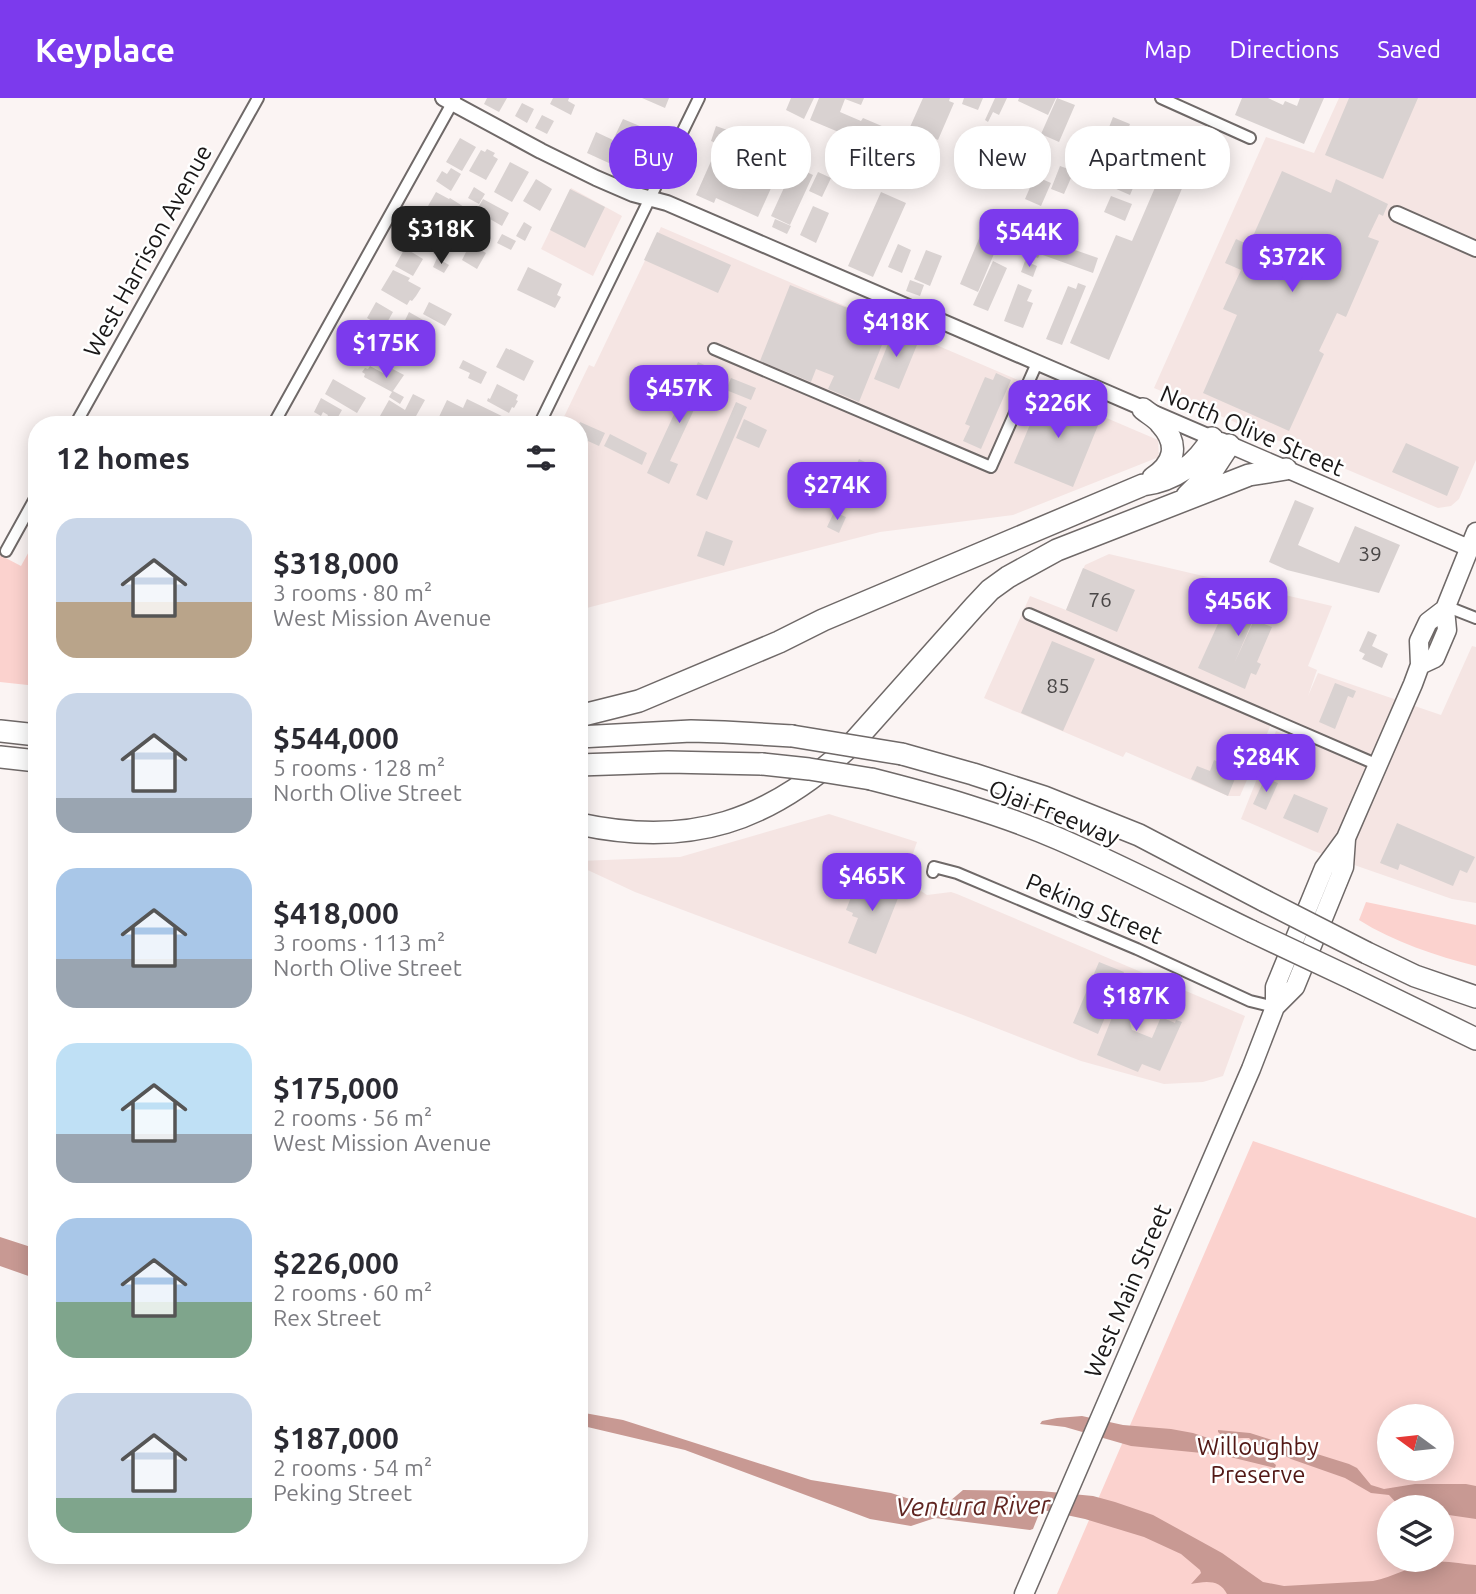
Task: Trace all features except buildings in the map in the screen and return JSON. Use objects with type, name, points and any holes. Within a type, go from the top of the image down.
[{"type":"highway","points":[[588,714],[639,701],[1143,485],[1168,466],[1172,441],[1162,424],[1143,409]]},
{"type":"highway","points":[[1143,485],[1158,483],[1192,465],[1221,441]]},
{"type":"highway","points":[[1177,504],[1212,471],[1221,441]]},
{"type":"highway","points":[[588,826],[625,832],[658,833],[720,825],[774,804],[804,784],[851,745],[974,607],[999,583],[1057,550],[1249,475],[1286,469]]},
{"type":"highway","points":[[0,731],[28,734]]},
{"type":"highway","name":"Ojai Freeway","points":[[588,737],[691,731],[792,736],[902,754],[973,774],[1044,797],[1139,835],[1367,953],[1415,976],[1476,997]]},
{"type":"highway","points":[[0,757],[28,760]]},
{"type":"highway","name":"Ojai Freeway","points":[[588,765],[668,762],[762,764],[871,779],[923,792],[1058,839],[1476,1039]]},
{"type":"highway","points":[[1452,989],[1476,990]]},
{"type":"highway","points":[[1406,1005],[1476,1054]]},
{"type":"main road","name":"North Olive Street","points":[[1221,441],[1286,469],[1473,540]]},
{"type":"main road","name":"West Main Street","points":[[1024,1594],[1244,1084],[1275,1007],[1275,987],[1324,868],[1346,838],[1420,665],[1419,641],[1428,622],[1445,609],[1473,540]]},
{"type":"street","name":"West Harrison Avenue","points":[[80,416],[258,98]]},
{"type":"street","points":[[543,416],[699,98]]},
{"type":"street","points":[[1161,98],[1250,138]]},
{"type":"street","points":[[278,416],[450,100]]},
{"type":"street","name":"North Olive Street","points":[[450,100],[552,157],[633,194],[667,203],[1221,441]]},
{"type":"street","points":[[1397,214],[1476,249]]},
{"type":"street","points":[[714,349],[992,467],[1037,363]]},
{"type":"street","points":[[6,551],[28,511]]},
{"type":"street","points":[[1445,609],[1448,607],[1476,618]]},
{"type":"street","points":[[1028,614],[1378,765]]},
{"type":"street","name":"Peking Street","points":[[934,869],[957,873],[1137,949],[1255,1003],[1275,1007]]},
{"type":"shaded area","points":[[1339,98],[1476,98],[1476,460],[1459,499],[1451,506],[1438,508],[1154,388],[1266,137],[1314,153]]},
{"type":"shaded area","points":[[571,188],[622,216],[593,276],[541,249]]},
{"type":"shaded area","points":[[661,227],[1158,440],[1159,457],[1013,515],[880,532],[588,608],[588,416],[564,416],[589,365],[594,367]]},
{"type":"shaded area","points":[[1109,554],[1332,606],[1308,666],[1317,670],[1308,696],[1318,673],[1441,715],[1472,646],[1476,647],[1476,903],[1452,899],[1314,851],[1241,819],[1276,731],[1291,737],[1297,723],[1276,713],[1240,796],[1228,796],[1126,752],[1123,757],[984,698],[1030,596],[1066,610],[1085,565]]},
{"type":"shaded area","points":[[829,814],[917,842],[908,876],[916,888],[927,895],[951,892],[957,894],[1245,1016],[1223,1076],[1203,1082],[1164,1084],[1081,1061],[635,892],[588,870],[588,861],[680,857]]},
{"type":"green space","points":[[28,553],[28,685],[0,682],[0,555],[21,566]]},
{"type":"green space","points":[[1366,902],[1476,925],[1476,966],[1416,948],[1372,928],[1359,920]]},
{"type":"green space","name":"Willoughby Preserve","points":[[1253,1141],[1476,1218],[1476,1594],[1057,1594]]},
{"type":"water","points":[[0,1237],[28,1246],[28,1276],[0,1266]]},
{"type":"water","name":"Ventura River","points":[[588,1414],[623,1420],[811,1480],[891,1493],[919,1502],[944,1503],[963,1490],[1041,1491],[1093,1496],[1153,1515],[1222,1553],[1263,1582],[1284,1586],[1373,1581],[1402,1572],[1454,1572],[1454,1563],[1476,1565],[1476,1594],[1227,1594],[1216,1583],[1191,1584],[1201,1573],[1200,1570],[1181,1554],[1144,1537],[1085,1519],[1043,1510],[1030,1530],[935,1518],[911,1526],[870,1519],[685,1450],[588,1427]]},
{"type":"water","points":[[1082,1416],[1123,1425],[1171,1429],[1236,1445],[1248,1445],[1252,1441],[1249,1438],[1224,1436],[1218,1430],[1250,1433],[1349,1464],[1357,1468],[1371,1485],[1384,1489],[1415,1484],[1476,1486],[1476,1519],[1454,1516],[1454,1495],[1371,1493],[1345,1478],[1291,1459],[1263,1444],[1254,1446],[1252,1451],[1270,1460],[1276,1465],[1275,1468],[1222,1455],[1131,1446],[1065,1427],[1040,1424],[1042,1421]]}]
